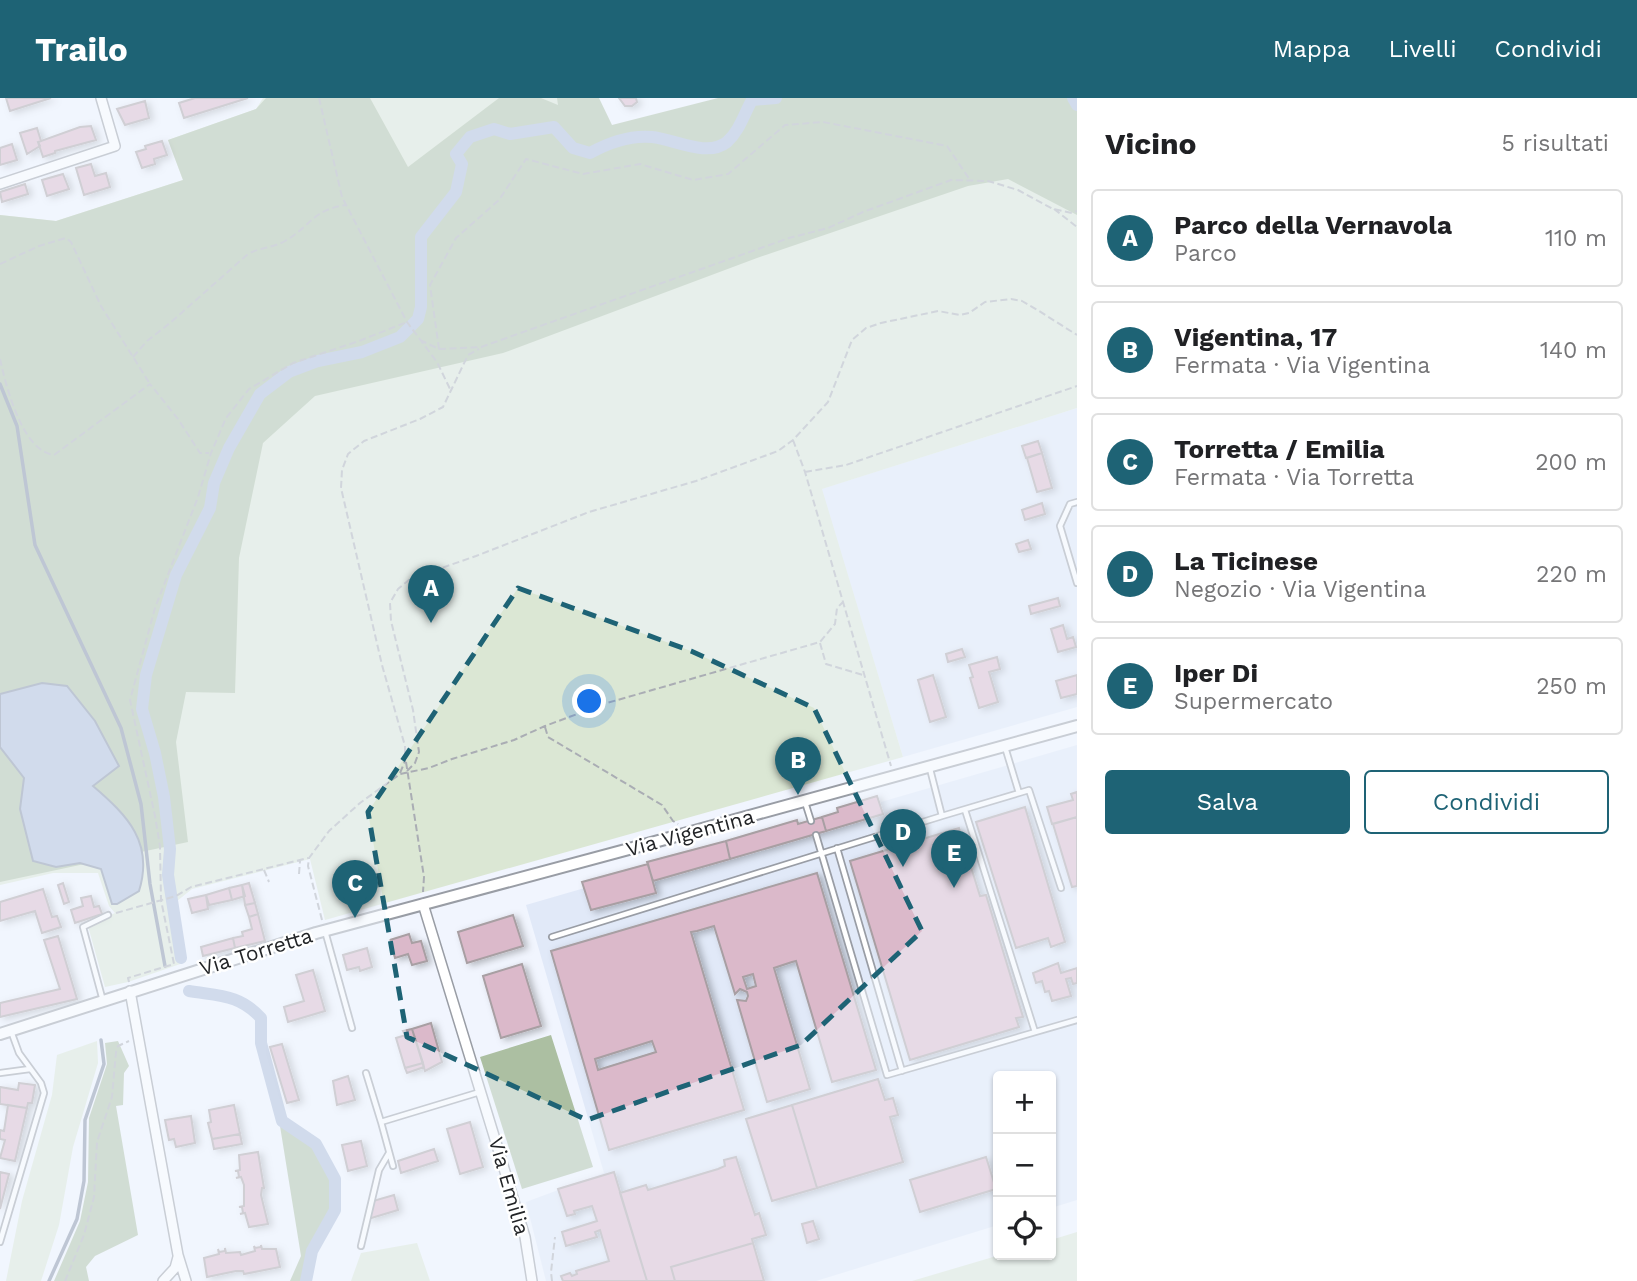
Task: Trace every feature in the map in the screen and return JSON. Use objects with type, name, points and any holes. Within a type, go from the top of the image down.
[{"type":"street","points":[[0,184],[115,146],[101,98]]},
{"type":"street","name":"Via Vigentina","points":[[423,904],[1077,726]]},
{"type":"street","name":"Via Torretta","points":[[6,1032],[324,928],[423,904]]},
{"type":"street","name":"Via Emilia","points":[[423,904],[525,1237],[532,1281]]},
{"type":"street","points":[[130,991],[178,1255],[186,1281]]},
{"type":"street","points":[[163,1281],[175,1268],[178,1255]]},
{"type":"lane","points":[[1077,502],[1070,504],[1060,526],[1077,583]]},
{"type":"lane","points":[[1005,746],[1019,793]]},
{"type":"lane","points":[[929,767],[942,816]]},
{"type":"lane","points":[[552,937],[821,852],[1030,790],[1062,887]]},
{"type":"lane","points":[[805,801],[811,821]]},
{"type":"lane","points":[[964,810],[1035,1032]]},
{"type":"lane","points":[[816,835],[887,1075],[1077,1020]]},
{"type":"lane","points":[[837,848],[902,1070]]},
{"type":"lane","points":[[103,1001],[83,927],[108,915]]},
{"type":"lane","points":[[324,928],[352,1028]]},
{"type":"lane","points":[[0,1242],[44,1093],[41,1083],[6,1032]]},
{"type":"lane","points":[[0,1073],[31,1069]]},
{"type":"lane","points":[[366,1073],[393,1166]]},
{"type":"lane","points":[[381,1122],[482,1091]]},
{"type":"lane","points":[[361,1246],[379,1170],[389,1152]]},
{"type":"path","points":[[319,98],[342,197],[407,322],[437,362],[451,391]]},
{"type":"path","points":[[439,349],[430,285],[456,239],[499,200],[526,159],[583,174],[640,164],[693,180],[727,174],[785,125],[823,122],[947,146],[970,180]]},
{"type":"path","points":[[423,889],[424,877],[405,761],[405,746],[382,665],[341,488],[342,470],[348,454],[364,441],[443,407],[468,355],[481,347],[789,238],[828,228],[922,189],[951,180],[988,181],[1010,187],[1053,209],[1077,227]]},
{"type":"path","points":[[133,357],[147,341],[248,254],[260,248],[275,247],[289,239],[327,208],[346,205]]},
{"type":"path","points":[[1053,209],[1077,211]]},
{"type":"path","points":[[0,264],[56,240],[66,239],[72,242],[101,306],[150,384],[178,419],[200,453],[211,453]]},
{"type":"path","points":[[407,771],[415,763],[419,752],[413,710],[391,621],[390,603],[401,585],[410,579],[579,516],[696,481],[778,451],[793,440],[828,402],[852,340],[866,328],[938,311],[960,315],[969,313],[985,302],[1011,299],[1039,311],[1077,335]]},
{"type":"path","points":[[130,991],[128,978],[174,964],[160,900],[160,846],[157,826],[130,701],[155,608],[198,497],[211,453],[226,418],[249,389],[293,363],[407,322]]},
{"type":"path","points":[[420,340],[439,349],[481,347]]},
{"type":"path","points":[[0,359],[7,390],[18,417],[35,445],[44,454],[54,456],[150,384]]},
{"type":"path","points":[[805,472],[846,465],[1077,386]]},
{"type":"path","points":[[793,440],[805,472],[892,767]]},
{"type":"path","points":[[324,928],[308,866],[309,858],[329,831],[345,816],[400,774],[429,768],[514,740],[607,703],[820,642],[835,624],[837,608],[843,602]]},
{"type":"path","points":[[820,642],[826,664],[865,676]]},
{"type":"path","points":[[545,726],[548,737],[662,805],[673,821],[681,825]]},
{"type":"path","points":[[400,774],[405,761]]},
{"type":"path","points":[[108,915],[176,896],[191,887],[309,858]]},
{"type":"path","points":[[299,874],[301,860]]},
{"type":"path","points":[[264,868],[269,882]]},
{"type":"path","points":[[65,1281],[84,1235],[94,1197],[97,1142],[112,1097],[116,1052],[118,1046],[138,1034]]},
{"type":"path","points":[[552,1281],[555,1237]]},
{"type":"highlighted area","points":[[518,588],[691,651],[814,708],[922,931],[801,1045],[587,1120],[407,1037],[368,812]]},
{"type":"shaded area","points":[[1077,408],[1077,707],[903,757],[821,489]]},
{"type":"shaded area","points":[[1077,745],[1077,1200],[1056,1206],[1056,1071],[993,1071],[993,1227],[816,1281],[546,1281],[526,1202],[604,1173],[526,905]]},
{"type":"green space","points":[[263,98],[595,98],[612,132],[1077,98],[1077,408],[822,489],[903,757],[325,920],[310,859],[192,889],[177,901],[186,962],[105,987],[88,926],[115,913],[109,906],[98,873],[53,873],[0,885],[0,215],[56,221],[183,180],[168,140],[256,109]]},
{"type":"green space","points":[[266,98],[370,98],[408,167],[499,98],[541,98],[558,105],[557,98],[599,98],[612,125],[718,98],[1077,98],[1077,215],[1008,179],[968,186],[757,258],[503,353],[315,396],[263,443],[239,558],[235,693],[186,692],[176,742],[188,842],[0,882],[0,215],[56,221],[183,180],[168,140],[256,109]]},
{"type":"green space","points":[[551,1035],[593,1167],[522,1189],[480,1057]]},
{"type":"green space","points":[[97,1041],[98,1063],[73,1147],[59,1225],[41,1281],[6,1281],[22,1201],[52,1095],[57,1055]]},
{"type":"green space","points":[[118,1041],[129,1066],[124,1073],[123,1105],[116,1106],[138,1235],[95,1256],[86,1267],[89,1281],[54,1281],[80,1221],[88,1182],[89,1118],[107,1064],[105,1043]]},
{"type":"green space","points":[[280,1126],[312,1146],[332,1181],[334,1212],[310,1250],[304,1281],[290,1281],[301,1256]]},
{"type":"green space","points":[[1077,1232],[1077,1281],[912,1281],[993,1257],[993,1260],[1056,1260],[1056,1238]]},
{"type":"green space","points":[[417,1243],[430,1281],[351,1281],[361,1253]]},
{"type":"water","points":[[42,683],[67,686],[95,721],[119,766],[93,786],[127,820],[135,832],[143,859],[139,891],[117,904],[112,904],[101,869],[80,863],[56,867],[33,861],[20,809],[24,778],[0,747],[0,694]]},
{"type":"building","points":[[6,98],[51,98],[10,111]]},
{"type":"building","points":[[195,98],[248,98],[184,118],[179,103]]},
{"type":"building","points":[[619,98],[636,98],[637,102],[632,106],[625,106]]},
{"type":"building","points":[[145,101],[149,118],[125,125],[117,109]]},
{"type":"building","points":[[91,126],[96,140],[43,157],[38,142],[80,127]]},
{"type":"building","points":[[37,128],[40,146],[27,154],[20,133]]},
{"type":"building","points":[[162,141],[167,155],[154,159],[155,164],[142,168],[136,152]]},
{"type":"building","points":[[12,144],[17,160],[0,165],[0,148]]},
{"type":"building","points":[[91,164],[95,176],[106,173],[110,187],[84,195],[76,168]]},
{"type":"building","points":[[63,174],[69,189],[47,196],[42,180]]},
{"type":"building","points":[[25,184],[28,194],[2,202],[0,192]]},
{"type":"building","points":[[1038,441],[1042,453],[1026,458],[1022,446]]},
{"type":"building","points":[[1042,453],[1052,488],[1037,492],[1027,458]]},
{"type":"building","points":[[1042,503],[1045,514],[1025,520],[1022,510]]},
{"type":"building","points":[[1028,540],[1031,549],[1019,552],[1016,544]]},
{"type":"building","points":[[1058,598],[1060,606],[1031,614],[1029,606]]},
{"type":"building","points":[[1063,625],[1067,639],[1073,637],[1076,647],[1058,652],[1051,629]]},
{"type":"building","points":[[962,649],[965,657],[948,662],[946,654]]},
{"type":"building","points":[[997,657],[1000,669],[989,672],[998,702],[979,708],[969,665]]},
{"type":"building","points":[[933,675],[946,717],[930,722],[918,680]]},
{"type":"building","points":[[1077,675],[1077,694],[1061,698],[1056,681]]},
{"type":"building","points":[[1077,792],[1077,817],[1052,824],[1047,807],[1073,800],[1071,794]]},
{"type":"building","points":[[877,796],[883,814],[826,831],[822,817],[838,812],[837,808]]},
{"type":"building","points":[[1025,807],[1065,942],[1051,947],[1048,938],[1016,948],[976,822]]},
{"type":"building","points":[[822,817],[826,831],[730,859],[726,841],[797,820],[798,824]]},
{"type":"building","points":[[1077,817],[1077,886],[1072,887],[1053,824]]},
{"type":"building","points":[[959,828],[980,896],[986,895],[1023,1017],[1016,1018],[1019,1027],[910,1060],[850,861]]},
{"type":"building","points":[[726,841],[730,859],[653,881],[647,862]]},
{"type":"building","points":[[648,864],[656,893],[591,910],[582,882]]},
{"type":"building","points":[[817,873],[876,1070],[832,1082],[796,961],[792,962],[774,968],[810,1089],[767,1102],[737,1000],[746,1001],[747,992],[740,989],[735,994],[714,926],[691,932],[744,1110],[609,1150],[551,951]],"holes":[[[753,974],[756,986],[747,989],[743,977]],[[652,1041],[656,1052],[598,1070],[595,1059]]]},
{"type":"building","points":[[63,883],[69,902],[64,904],[58,885]]},
{"type":"building","points":[[249,883],[255,903],[245,905],[242,885]]},
{"type":"building","points":[[242,885],[245,896],[232,900],[229,888]]},
{"type":"building","points":[[229,888],[232,900],[209,905],[206,895]]},
{"type":"building","points":[[43,889],[52,917],[57,916],[61,927],[42,933],[35,911],[0,921],[0,902]]},
{"type":"building","points":[[206,895],[208,909],[192,913],[188,899]]},
{"type":"building","points":[[91,896],[94,907],[99,906],[102,914],[75,923],[71,910],[83,906],[81,898]]},
{"type":"building","points":[[255,903],[258,914],[249,917],[245,905]]},
{"type":"building","points":[[258,914],[265,941],[235,948],[233,938],[243,936],[242,932],[252,929],[249,917]]},
{"type":"building","points":[[513,915],[523,946],[467,963],[458,932]]},
{"type":"building","points":[[409,934],[412,943],[421,941],[427,961],[412,965],[408,954],[395,958],[390,940]]},
{"type":"building","points":[[58,936],[77,999],[0,1017],[0,1003],[60,989],[44,940]]},
{"type":"building","points":[[233,938],[235,948],[203,956],[201,947]]},
{"type":"building","points":[[367,948],[372,967],[360,971],[359,967],[347,970],[343,955]]},
{"type":"building","points":[[1058,963],[1061,973],[1077,968],[1077,983],[1073,984],[1071,978],[1066,979],[1071,996],[1052,1001],[1049,991],[1045,992],[1042,981],[1036,983],[1033,973]]},
{"type":"building","points":[[522,964],[541,1026],[501,1038],[483,976]]},
{"type":"building","points":[[313,970],[325,1011],[288,1022],[284,1007],[304,1001],[296,975]]},
{"type":"building","points":[[431,1023],[442,1062],[425,1071],[412,1029]]},
{"type":"building","points":[[412,1029],[415,1038],[408,1040],[403,1031]]},
{"type":"building","points":[[406,1035],[408,1040],[415,1038],[423,1063],[405,1068],[396,1038]]},
{"type":"building","points":[[282,1044],[299,1100],[287,1103],[270,1047]]},
{"type":"building","points":[[423,1063],[424,1067],[407,1073],[405,1068]]},
{"type":"building","points":[[348,1076],[355,1100],[337,1105],[333,1081]]},
{"type":"building","points":[[878,1079],[885,1100],[893,1098],[898,1115],[890,1117],[903,1162],[817,1188],[792,1105]]},
{"type":"building","points":[[19,1083],[35,1085],[32,1103],[28,1103],[27,1108],[0,1104],[0,1087],[18,1090]]},
{"type":"building","points":[[8,1105],[27,1108],[15,1161],[0,1158],[5,1140],[0,1139],[0,1130],[4,1131]]},
{"type":"building","points":[[234,1105],[240,1134],[212,1139],[208,1123],[211,1122],[209,1110]]},
{"type":"building","points":[[792,1105],[817,1188],[772,1201],[746,1119]]},
{"type":"building","points":[[191,1116],[195,1143],[176,1147],[174,1139],[169,1140],[165,1120]]},
{"type":"building","points":[[470,1122],[483,1167],[460,1174],[447,1129]]},
{"type":"building","points":[[240,1134],[242,1144],[214,1149],[212,1139]]},
{"type":"building","points":[[361,1141],[367,1166],[348,1171],[342,1145]]},
{"type":"building","points":[[434,1149],[438,1161],[401,1173],[398,1161]]},
{"type":"building","points":[[258,1152],[264,1188],[261,1195],[268,1224],[249,1227],[245,1213],[240,1214],[243,1213],[242,1207],[239,1207],[244,1206],[244,1185],[241,1177],[236,1178],[239,1177],[238,1171],[235,1171],[240,1170],[239,1155]]},
{"type":"building","points":[[736,1157],[755,1215],[759,1213],[766,1235],[752,1239],[753,1243],[671,1267],[675,1281],[647,1281],[620,1193],[646,1185],[648,1190],[718,1169],[725,1166],[724,1160]]},
{"type":"building","points":[[986,1157],[993,1179],[993,1190],[920,1212],[910,1180]]},
{"type":"building","points":[[0,1172],[9,1174],[0,1209]]},
{"type":"building","points":[[614,1172],[647,1281],[563,1281],[561,1276],[570,1273],[572,1276],[577,1274],[576,1271],[609,1261],[600,1230],[595,1232],[597,1237],[566,1246],[562,1232],[597,1221],[592,1206],[567,1216],[558,1189]]},
{"type":"building","points":[[394,1195],[398,1210],[368,1219],[373,1201]]},
{"type":"building","points":[[813,1221],[819,1239],[807,1243],[802,1224]]},
{"type":"building","points":[[753,1243],[764,1281],[675,1281],[671,1267]]},
{"type":"building","points":[[261,1245],[262,1249],[276,1249],[280,1267],[207,1277],[204,1258],[219,1254],[218,1249],[219,1252],[225,1251],[225,1248],[226,1253],[240,1252],[241,1255],[255,1251],[254,1246],[255,1248]]},
{"type":"waterway","points":[[181,958],[168,875],[170,849],[164,797],[142,709],[146,675],[176,575],[210,508],[214,483],[229,448],[260,394],[289,372],[318,361],[362,352],[400,337],[418,319],[421,307],[421,237],[456,192],[462,164],[456,154],[470,137],[494,129],[510,134],[554,127],[573,148],[590,153],[620,140],[636,137],[661,138],[710,148],[727,142],[739,127],[752,100],[776,98]]},
{"type":"waterway","points":[[1073,98],[1077,105]]},
{"type":"waterway","points":[[0,384],[17,426],[35,545],[121,728],[141,804],[150,884],[165,966]]},
{"type":"waterway","points":[[189,991],[236,1000],[261,1018],[261,1043],[282,1121],[316,1144],[335,1179],[335,1210],[312,1251],[306,1281]]},
{"type":"waterway","points":[[49,1281],[77,1219],[84,1181],[85,1120],[104,1064],[101,1040]]},
{"type":"place","name":"Parco della Vernavola","points":[[431,623]]},
{"type":"place","name":"Vigentina, 17","points":[[798,795]]},
{"type":"place","name":"La Ticinese","points":[[903,867]]},
{"type":"place","name":"Iper Di","points":[[954,888]]},
{"type":"place","name":"Torretta / Emilia","points":[[355,918]]}]
